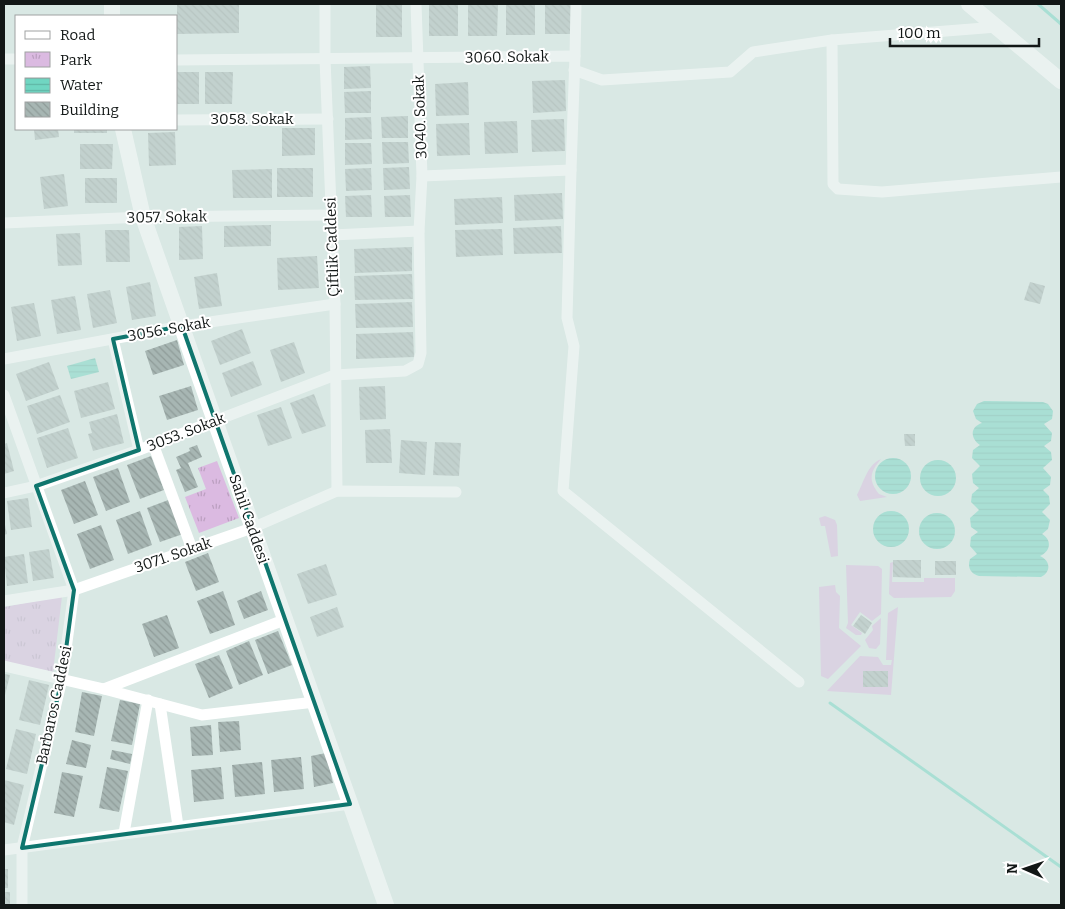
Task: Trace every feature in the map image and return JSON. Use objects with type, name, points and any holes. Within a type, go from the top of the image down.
[{"type":"street","name":"Çiftlik Caddesi","points":[[325,4],[324,59],[335,304],[337,490]]},
{"type":"street","name":"3040. Sokak","points":[[336,375],[405,372],[418,364],[421,353],[420,231],[422,176],[416,4]]},
{"type":"street","points":[[576,4],[567,318],[574,346],[563,491],[799,682]]},
{"type":"street","points":[[969,4],[1061,81]]},
{"type":"street","points":[[574,70],[602,80],[730,72],[753,52],[832,40],[997,27]]},
{"type":"street","points":[[832,40],[833,184],[838,189],[882,192],[1061,177]]},
{"type":"street","name":"3060. Sokak","points":[[178,60],[576,56]]},
{"type":"street","name":"3058. Sokak","points":[[178,120],[328,119]]},
{"type":"street","name":"Sahil Caddesi","points":[[123,130],[143,217],[386,905]]},
{"type":"street","points":[[422,176],[571,170]]},
{"type":"street","name":"3057. Sokak","points":[[4,223],[143,217],[331,215]]},
{"type":"street","points":[[332,235],[420,231]]},
{"type":"street","name":"3056. Sokak","points":[[4,359],[182,326],[335,304]]},
{"type":"street","points":[[113,339],[139,450]]},
{"type":"street","name":"3053. Sokak","points":[[4,493],[36,486],[139,450],[336,375]]},
{"type":"street","name":"Barbaros Caddesi","points":[[4,395],[74,590],[62,679],[22,848],[22,905]]},
{"type":"street","points":[[153,444],[192,549]]},
{"type":"street","points":[[337,490],[456,492]]},
{"type":"street","name":"3071. Sokak","points":[[4,601],[74,590],[252,528],[337,490]]},
{"type":"street","points":[[104,689],[284,620]]},
{"type":"street","points":[[4,666],[104,689],[202,715],[315,702]]},
{"type":"street","points":[[124,833],[148,700]]},
{"type":"street","points":[[160,704],[178,826]]},
{"type":"street","points":[[4,850],[350,804]]},
{"type":"highlighted area","points":[[182,326],[350,804],[22,848],[62,679],[74,590],[36,486],[139,450],[113,339]]},
{"type":"green space","points":[[881,459],[874,468],[872,480],[879,494],[887,497],[860,501],[857,495],[866,474],[872,465]]},
{"type":"green space","points":[[217,461],[239,518],[199,533],[185,497],[206,489],[198,468]]},
{"type":"green space","points":[[825,516],[835,520],[837,525],[838,556],[831,557],[825,526],[821,526],[819,518]]},
{"type":"green space","points":[[893,562],[892,582],[924,582],[924,578],[955,578],[955,591],[951,597],[894,598],[889,594],[890,563]]},
{"type":"green space","points":[[846,565],[878,566],[882,569],[881,614],[872,621],[860,612],[851,625],[862,633],[861,635],[856,635],[846,628],[848,623]]},
{"type":"green space","points":[[835,585],[836,592],[840,596],[839,628],[861,646],[828,679],[821,676],[819,587]]},
{"type":"green space","points":[[62,596],[53,672],[4,662],[4,607]]},
{"type":"green space","points":[[898,607],[891,695],[827,691],[860,656],[878,657],[883,665],[891,665],[892,660],[886,660],[888,613]]},
{"type":"green space","points":[[881,618],[880,644],[876,649],[869,648],[865,640],[873,630],[872,626]]},
{"type":"water","points":[[95,358],[99,372],[71,379],[67,366]]},
{"type":"water","points":[[984,401],[1043,402],[1048,404],[1053,411],[1052,419],[1044,424],[1052,433],[1051,441],[1044,446],[1051,452],[1052,460],[1043,468],[1051,477],[1050,485],[1043,490],[1049,496],[1050,504],[1042,512],[1050,520],[1048,529],[1042,534],[1049,542],[1049,545],[1044,554],[1040,556],[1048,564],[1047,572],[1041,577],[979,576],[974,574],[969,568],[970,559],[977,554],[970,546],[971,537],[978,532],[971,527],[970,518],[979,510],[971,502],[972,494],[979,488],[973,483],[972,474],[980,466],[972,458],[973,450],[980,445],[974,439],[973,430],[982,423],[976,419],[973,411],[977,404]]},
{"type":"water","points":[[893,458],[900,459],[906,463],[910,469],[910,483],[906,489],[900,493],[893,494],[886,493],[880,489],[876,483],[875,476],[876,469],[880,463],[886,459]]},
{"type":"water","points":[[938,460],[945,461],[951,465],[955,471],[955,485],[951,491],[945,495],[938,496],[931,495],[925,491],[921,485],[920,478],[921,471],[925,465],[931,461]]},
{"type":"water","points":[[891,511],[898,512],[904,516],[908,522],[908,536],[904,542],[898,546],[891,547],[884,546],[878,542],[874,536],[873,529],[874,522],[878,516],[884,512]]},
{"type":"water","points":[[937,513],[944,514],[950,518],[954,524],[954,538],[950,544],[944,548],[937,549],[930,548],[924,544],[920,538],[919,531],[920,524],[924,518],[930,514]]},
{"type":"building","points":[[177,4],[239,4],[239,33],[178,34]]},
{"type":"building","points":[[376,4],[402,4],[402,37],[376,37]]},
{"type":"building","points":[[429,4],[458,4],[458,36],[429,36]]},
{"type":"building","points":[[468,4],[498,4],[497,36],[468,36]]},
{"type":"building","points":[[506,4],[535,4],[535,35],[506,35]]},
{"type":"building","points":[[545,4],[574,4],[574,34],[545,34]]},
{"type":"building","points":[[370,66],[371,88],[344,89],[344,67]]},
{"type":"building","points":[[178,72],[199,72],[199,104],[178,104]]},
{"type":"building","points":[[205,72],[233,72],[232,104],[205,104]]},
{"type":"building","points":[[565,80],[566,111],[533,113],[532,81]]},
{"type":"building","points":[[468,82],[469,115],[436,116],[435,84]]},
{"type":"building","points":[[371,91],[371,113],[345,113],[344,92]]},
{"type":"building","points":[[408,116],[408,138],[382,138],[381,117]]},
{"type":"building","points":[[371,117],[372,139],[345,140],[345,118]]},
{"type":"building","points":[[564,119],[565,151],[532,152],[531,120]]},
{"type":"building","points":[[517,121],[518,153],[485,154],[484,122]]},
{"type":"building","points":[[469,123],[470,155],[437,156],[436,124]]},
{"type":"building","points":[[282,128],[315,128],[315,155],[282,156]]},
{"type":"building","points":[[34,130],[58,130],[59,137],[35,140]]},
{"type":"building","points":[[74,130],[107,130],[107,133],[74,133]]},
{"type":"building","points":[[175,132],[176,165],[149,166],[148,133]]},
{"type":"building","points":[[382,142],[408,142],[409,163],[383,164]]},
{"type":"building","points":[[345,143],[371,143],[372,164],[345,165]]},
{"type":"building","points":[[80,144],[113,144],[112,169],[80,169]]},
{"type":"building","points":[[409,167],[410,189],[384,190],[383,168]]},
{"type":"building","points":[[277,168],[313,168],[313,197],[277,197]]},
{"type":"building","points":[[371,168],[372,190],[346,191],[345,169]]},
{"type":"building","points":[[272,169],[272,198],[233,198],[232,170]]},
{"type":"building","points":[[64,174],[68,206],[44,209],[40,177]]},
{"type":"building","points":[[85,178],[117,178],[117,203],[85,203]]},
{"type":"building","points":[[562,193],[563,219],[515,221],[514,195]]},
{"type":"building","points":[[371,195],[372,217],[346,217],[345,196]]},
{"type":"building","points":[[410,195],[411,217],[385,217],[384,196]]},
{"type":"building","points":[[502,197],[503,223],[455,225],[454,199]]},
{"type":"building","points":[[271,225],[271,246],[224,247],[224,226]]},
{"type":"building","points":[[202,226],[203,259],[179,260],[179,227]]},
{"type":"building","points":[[561,226],[562,253],[514,254],[513,228]]},
{"type":"building","points":[[502,229],[503,255],[456,257],[455,230]]},
{"type":"building","points":[[105,230],[129,230],[130,262],[106,262]]},
{"type":"building","points":[[80,233],[82,265],[58,266],[56,234]]},
{"type":"building","points":[[412,247],[412,271],[355,273],[354,249]]},
{"type":"building","points":[[317,256],[319,288],[278,290],[277,258]]},
{"type":"building","points":[[217,273],[222,306],[199,309],[194,277]]},
{"type":"building","points":[[412,274],[413,299],[355,300],[354,276]]},
{"type":"building","points":[[150,282],[156,316],[132,320],[126,287]]},
{"type":"building","points":[[1030,282],[1045,286],[1040,304],[1024,300]]},
{"type":"building","points":[[110,290],[117,323],[93,328],[87,294]]},
{"type":"building","points":[[75,296],[81,330],[57,334],[51,300]]},
{"type":"building","points":[[412,302],[413,327],[356,328],[355,304]]},
{"type":"building","points":[[34,303],[41,336],[17,341],[11,307]]},
{"type":"building","points":[[242,329],[251,353],[220,365],[211,341]]},
{"type":"building","points":[[413,332],[414,357],[356,359],[356,334]]},
{"type":"building","points":[[177,340],[184,365],[153,375],[145,351]]},
{"type":"building","points":[[294,342],[305,373],[281,382],[270,350]]},
{"type":"building","points":[[253,361],[262,385],[231,397],[222,373]]},
{"type":"building","points":[[49,362],[59,389],[26,401],[16,374]]},
{"type":"building","points":[[108,382],[115,409],[81,418],[74,391]]},
{"type":"building","points":[[191,386],[198,410],[167,420],[159,396]]},
{"type":"building","points":[[385,386],[386,419],[360,420],[359,387]]},
{"type":"building","points":[[314,394],[326,426],[302,434],[290,403]]},
{"type":"building","points":[[60,395],[70,422],[37,434],[27,406]]},
{"type":"building","points":[[281,407],[292,438],[268,446],[257,415]]},
{"type":"building","points":[[117,414],[124,443],[93,451],[88,434],[92,433],[89,422]]},
{"type":"building","points":[[68,428],[78,458],[47,468],[37,438]]},
{"type":"building","points":[[390,429],[392,463],[366,463],[365,430]]},
{"type":"building","points":[[904,434],[915,434],[915,446],[905,446]]},
{"type":"building","points":[[401,440],[427,442],[425,475],[399,473]]},
{"type":"building","points":[[435,442],[461,443],[459,476],[433,475]]},
{"type":"building","points":[[7,443],[14,471],[4,474],[4,444]]},
{"type":"building","points":[[197,445],[202,457],[188,463],[198,487],[185,492],[176,470],[181,468],[176,457],[190,451],[189,448]]},
{"type":"building","points":[[151,456],[164,490],[140,499],[127,465]]},
{"type":"building","points":[[118,468],[130,502],[106,511],[93,477]]},
{"type":"building","points":[[85,481],[98,515],[74,524],[61,490]]},
{"type":"building","points":[[28,498],[32,527],[11,530],[7,501]]},
{"type":"building","points":[[171,499],[183,534],[160,542],[147,508]]},
{"type":"building","points":[[140,511],[152,545],[128,554],[116,520]]},
{"type":"building","points":[[4,520],[7,534],[4,535]]},
{"type":"building","points":[[101,525],[114,560],[90,569],[77,534]]},
{"type":"building","points":[[49,549],[54,578],[33,581],[29,552]]},
{"type":"building","points":[[208,553],[219,582],[196,591],[185,562]]},
{"type":"building","points":[[24,554],[28,583],[7,586],[4,557]]},
{"type":"building","points":[[893,560],[921,560],[921,578],[893,577]]},
{"type":"building","points":[[935,561],[956,561],[956,575],[935,575]]},
{"type":"building","points":[[326,564],[337,595],[308,604],[297,574]]},
{"type":"building","points":[[223,591],[235,625],[210,634],[197,601]]},
{"type":"building","points":[[261,591],[268,610],[244,619],[237,601]]},
{"type":"building","points":[[337,607],[344,627],[317,637],[310,617]]},
{"type":"building","points":[[167,615],[179,648],[154,657],[142,624]]},
{"type":"building","points":[[861,615],[872,623],[865,634],[853,626]]},
{"type":"building","points":[[278,631],[292,665],[268,674],[255,640]]},
{"type":"building","points":[[249,641],[263,675],[239,685],[226,651]]},
{"type":"building","points":[[219,655],[233,688],[209,698],[195,664]]},
{"type":"building","points":[[863,671],[888,671],[888,687],[863,687]]},
{"type":"building","points":[[4,674],[10,675],[4,699]]},
{"type":"building","points":[[29,680],[49,685],[40,725],[19,720]]},
{"type":"building","points":[[82,692],[102,696],[94,736],[75,732]]},
{"type":"building","points":[[120,700],[140,704],[132,745],[111,741]]},
{"type":"building","points":[[239,721],[241,750],[220,752],[218,722]]},
{"type":"building","points":[[211,725],[213,755],[192,756],[190,727]]},
{"type":"building","points":[[16,729],[36,734],[27,774],[6,769]]},
{"type":"building","points":[[72,740],[91,745],[86,768],[66,764]]},
{"type":"building","points":[[112,750],[132,754],[130,764],[110,759]]},
{"type":"building","points":[[326,753],[333,783],[314,787],[311,756]]},
{"type":"building","points":[[301,757],[304,789],[274,792],[271,760]]},
{"type":"building","points":[[262,762],[265,794],[235,797],[232,765]]},
{"type":"building","points":[[107,767],[128,771],[119,812],[99,808]]},
{"type":"building","points":[[221,767],[224,799],[194,802],[191,770]]},
{"type":"building","points":[[62,772],[83,776],[74,817],[54,813]]},
{"type":"building","points":[[4,780],[24,785],[14,825],[4,822]]},
{"type":"building","points":[[4,869],[8,869],[8,888],[4,888]]},
{"type":"building","points":[[4,892],[10,892],[10,905],[4,905]]},
{"type":"waterway","points":[[1038,4],[1061,24]]},
{"type":"waterway","points":[[830,703],[1061,867]]}]
